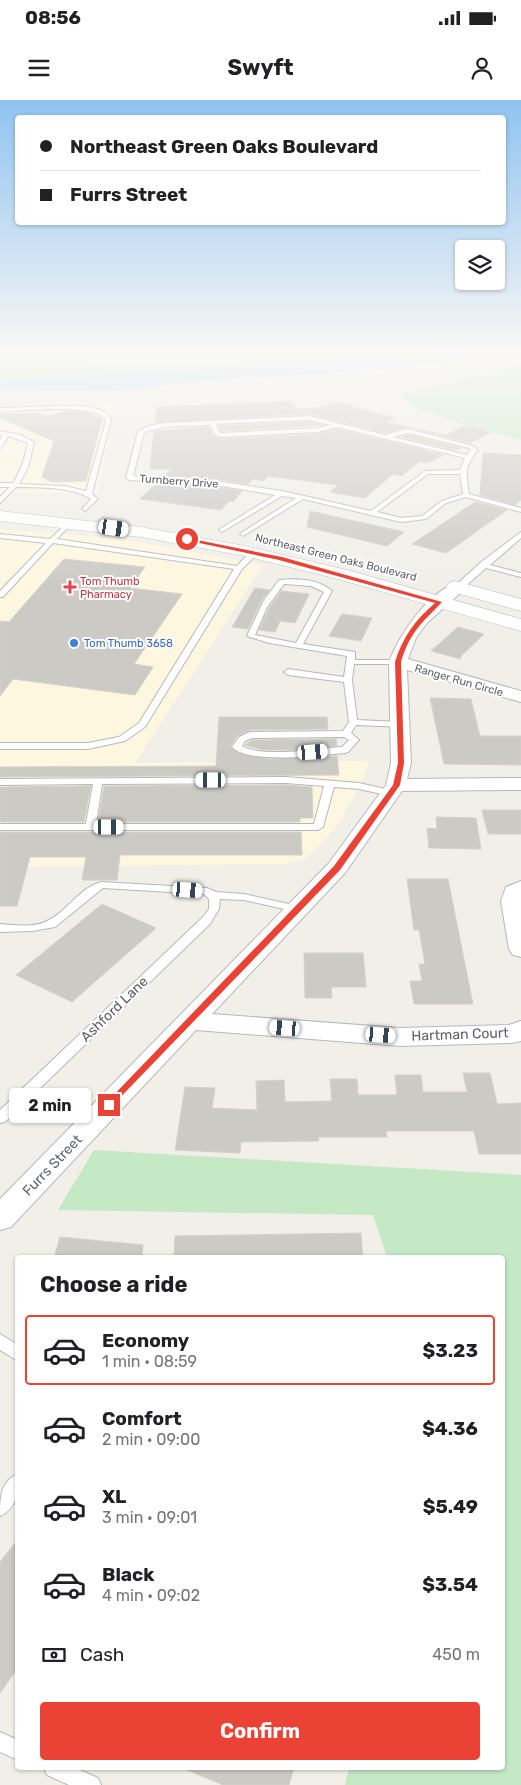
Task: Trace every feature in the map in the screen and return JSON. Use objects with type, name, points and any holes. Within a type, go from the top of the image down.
[{"type":"main road","name":"Northeast Green Oaks Boulevard","points":[[0,501],[87,501],[263,538]]},
{"type":"main road","points":[[70,522],[87,501]]},
{"type":"main road","name":"Northeast Green Oaks Boulevard","points":[[0,516],[70,522],[172,537],[254,553],[337,564],[439,592],[521,625]]},
{"type":"main road","name":"Northeast Green Oaks Boulevard","points":[[337,564],[366,563]]},
{"type":"main road","name":"Northeast Green Oaks Boulevard","points":[[439,592],[458,588],[521,605]]},
{"type":"street","name":"Furrs Street","points":[[5,1206],[190,1021],[337,868],[394,789],[401,763],[398,662],[402,648],[419,619],[439,592]]},
{"type":"street","name":"Ranger Run Circle","points":[[398,662],[521,697]]},
{"type":"street","points":[[394,789],[521,784]]},
{"type":"street","points":[[521,888],[514,892],[512,901],[521,949]]},
{"type":"street","name":"Hartman Court","points":[[190,1021],[400,1037],[512,1034],[521,1030]]},
{"type":"lane","points":[[0,485],[17,486],[87,501],[107,430]]},
{"type":"lane","name":"Turnberry Drive","points":[[143,430],[129,478],[215,483],[282,493],[401,520],[424,518],[444,502],[466,495]]},
{"type":"lane","points":[[215,430],[220,435],[319,430]]},
{"type":"lane","name":"Turnberry Drive","points":[[356,430],[468,457]]},
{"type":"lane","points":[[387,437],[399,432],[408,431],[471,447],[475,450],[468,457],[463,472],[466,495],[521,510]]},
{"type":"lane","points":[[0,446],[3,434],[18,436],[31,442],[24,472],[17,486],[0,501]]},
{"type":"lane","points":[[372,513],[427,472],[463,472]]},
{"type":"lane","points":[[222,530],[282,493]]},
{"type":"lane","points":[[244,534],[302,497]]},
{"type":"lane","points":[[1,593],[70,522]]},
{"type":"lane","points":[[458,588],[521,534]]},
{"type":"lane","points":[[2,538],[52,541],[239,568]]},
{"type":"lane","points":[[0,746],[88,746],[122,738],[142,726],[239,568],[254,553]]},
{"type":"lane","points":[[320,586],[337,564]]},
{"type":"lane","points":[[483,565],[521,575]]},
{"type":"lane","points":[[298,646],[328,591],[320,586],[282,582],[271,596],[251,636],[298,646],[352,654],[348,680],[353,722],[346,734]]},
{"type":"lane","points":[[350,662],[398,662]]},
{"type":"lane","points":[[288,672],[348,680]]},
{"type":"lane","points":[[353,722],[400,724]]},
{"type":"lane","points":[[346,734],[354,740],[345,750],[253,753],[240,751],[238,747],[242,738],[250,735],[346,734]]},
{"type":"lane","points":[[0,782],[286,780],[394,789]]},
{"type":"lane","points":[[90,827],[98,781]]},
{"type":"lane","points":[[0,827],[318,826],[330,783]]},
{"type":"lane","points":[[0,928],[32,928],[50,924],[69,912],[101,885],[207,891],[213,895],[240,896],[298,909]]},
{"type":"lane","name":"Ashford Lane","points":[[0,1118],[206,921],[214,910],[216,902],[213,895]]},
{"type":"lane","points":[[0,1341],[15,1352]]},
{"type":"lane","points":[[0,1507],[15,1486]]},
{"type":"lane","points":[[0,1742],[15,1749]]},
{"type":"lane","points":[[58,1770],[91,1785]]},
{"type":"shaded area","points":[[0,430],[109,430],[98,493],[0,493]]},
{"type":"shaded area","points":[[0,529],[122,539],[263,565],[135,763],[369,761],[362,783],[336,828],[307,858],[286,864],[0,867]]},
{"type":"green space","points":[[483,430],[521,430],[521,440]]},
{"type":"green space","points":[[94,1150],[521,1175],[521,1785],[345,1785],[349,1770],[505,1770],[505,1255],[386,1255],[373,1215],[58,1210]]},
{"type":"building","points":[[27,430],[99,430],[86,481],[52,482],[42,477],[54,441]]},
{"type":"building","points":[[210,430],[212,435],[220,439],[318,434],[340,430],[443,455],[428,463],[420,461],[402,476],[393,474],[365,498],[330,492],[338,485],[268,476],[263,481],[253,479],[248,484],[215,479],[164,476],[172,469],[150,469],[154,431]]},
{"type":"building","points":[[220,430],[244,430],[221,431]]},
{"type":"building","points":[[372,430],[398,430],[386,433]]},
{"type":"building","points":[[418,430],[446,435],[457,430],[483,430],[491,432],[470,443]]},
{"type":"building","points":[[408,435],[461,448],[456,450],[401,437]]},
{"type":"building","points":[[483,453],[521,455],[521,500],[515,505],[480,495]]},
{"type":"building","points":[[157,483],[242,491],[233,502],[229,501],[221,510],[140,499]]},
{"type":"building","points":[[475,502],[507,510],[446,553],[412,544]]},
{"type":"building","points":[[310,511],[404,532],[387,546],[307,527]]},
{"type":"building","name":"Tom Thumb 3658","points":[[64,559],[145,567],[130,588],[182,594],[134,664],[153,667],[135,695],[13,679],[0,696],[0,621],[9,622]]},
{"type":"building","points":[[255,588],[270,590],[262,599],[248,629],[232,627]]},
{"type":"building","points":[[281,591],[309,594],[295,623],[280,621],[275,632],[259,630],[269,608]]},
{"type":"building","points":[[342,614],[372,618],[361,641],[329,636]]},
{"type":"building","points":[[458,627],[484,634],[460,657],[461,659],[431,651]]},
{"type":"building","points":[[430,698],[471,699],[480,736],[521,736],[521,765],[444,764]]},
{"type":"building","points":[[219,717],[327,717],[328,729],[250,730],[237,736],[230,747],[241,754],[269,759],[337,756],[339,775],[0,777],[0,767],[216,766]]},
{"type":"building","points":[[336,739],[337,746],[291,750],[263,750],[245,745],[252,740]]},
{"type":"building","points":[[286,785],[312,787],[313,818],[300,818],[300,822],[98,822],[104,786]]},
{"type":"building","points":[[91,786],[84,822],[0,822],[0,787]]},
{"type":"building","points":[[482,810],[521,810],[521,834],[488,834]]},
{"type":"building","points":[[436,817],[476,818],[481,849],[429,848],[427,828],[437,829]]},
{"type":"building","points":[[0,832],[301,832],[302,855],[120,855],[117,880],[82,880],[86,857],[30,857],[17,906],[0,906]]},
{"type":"building","points":[[407,879],[448,879],[473,1004],[414,1004],[410,981],[422,981],[419,964],[425,964],[419,930],[414,930]]},
{"type":"building","points":[[102,904],[156,928],[72,1002],[16,975]]},
{"type":"building","points":[[304,953],[363,953],[366,987],[331,987],[332,998],[305,998]]},
{"type":"building","points":[[463,1073],[490,1073],[497,1104],[521,1103],[521,1154],[479,1154],[474,1131],[386,1131],[387,1137],[318,1137],[319,1141],[241,1142],[240,1153],[175,1150],[185,1087],[215,1088],[212,1108],[257,1110],[256,1081],[284,1080],[285,1102],[332,1101],[330,1079],[357,1079],[358,1095],[397,1095],[395,1075],[421,1075],[423,1092],[467,1092]]},
{"type":"building","points":[[361,1233],[363,1255],[174,1255],[175,1236]]},
{"type":"building","points":[[60,1237],[143,1245],[142,1255],[55,1255]]},
{"type":"building","points":[[15,1543],[15,1672],[0,1693],[0,1562]]},
{"type":"building","points":[[187,1770],[293,1770],[289,1785],[223,1785]]},
{"type":"place","name":"Tom Thumb Pharmacy","points":[[70,587]]},
{"type":"place","name":"Tom Thumb 3658","points":[[74,643]]},
{"type":"route","points":[[109,1105],[337,868],[396,785],[401,763],[398,662],[402,648],[419,619],[439,602],[280,558],[187,539]]}]
